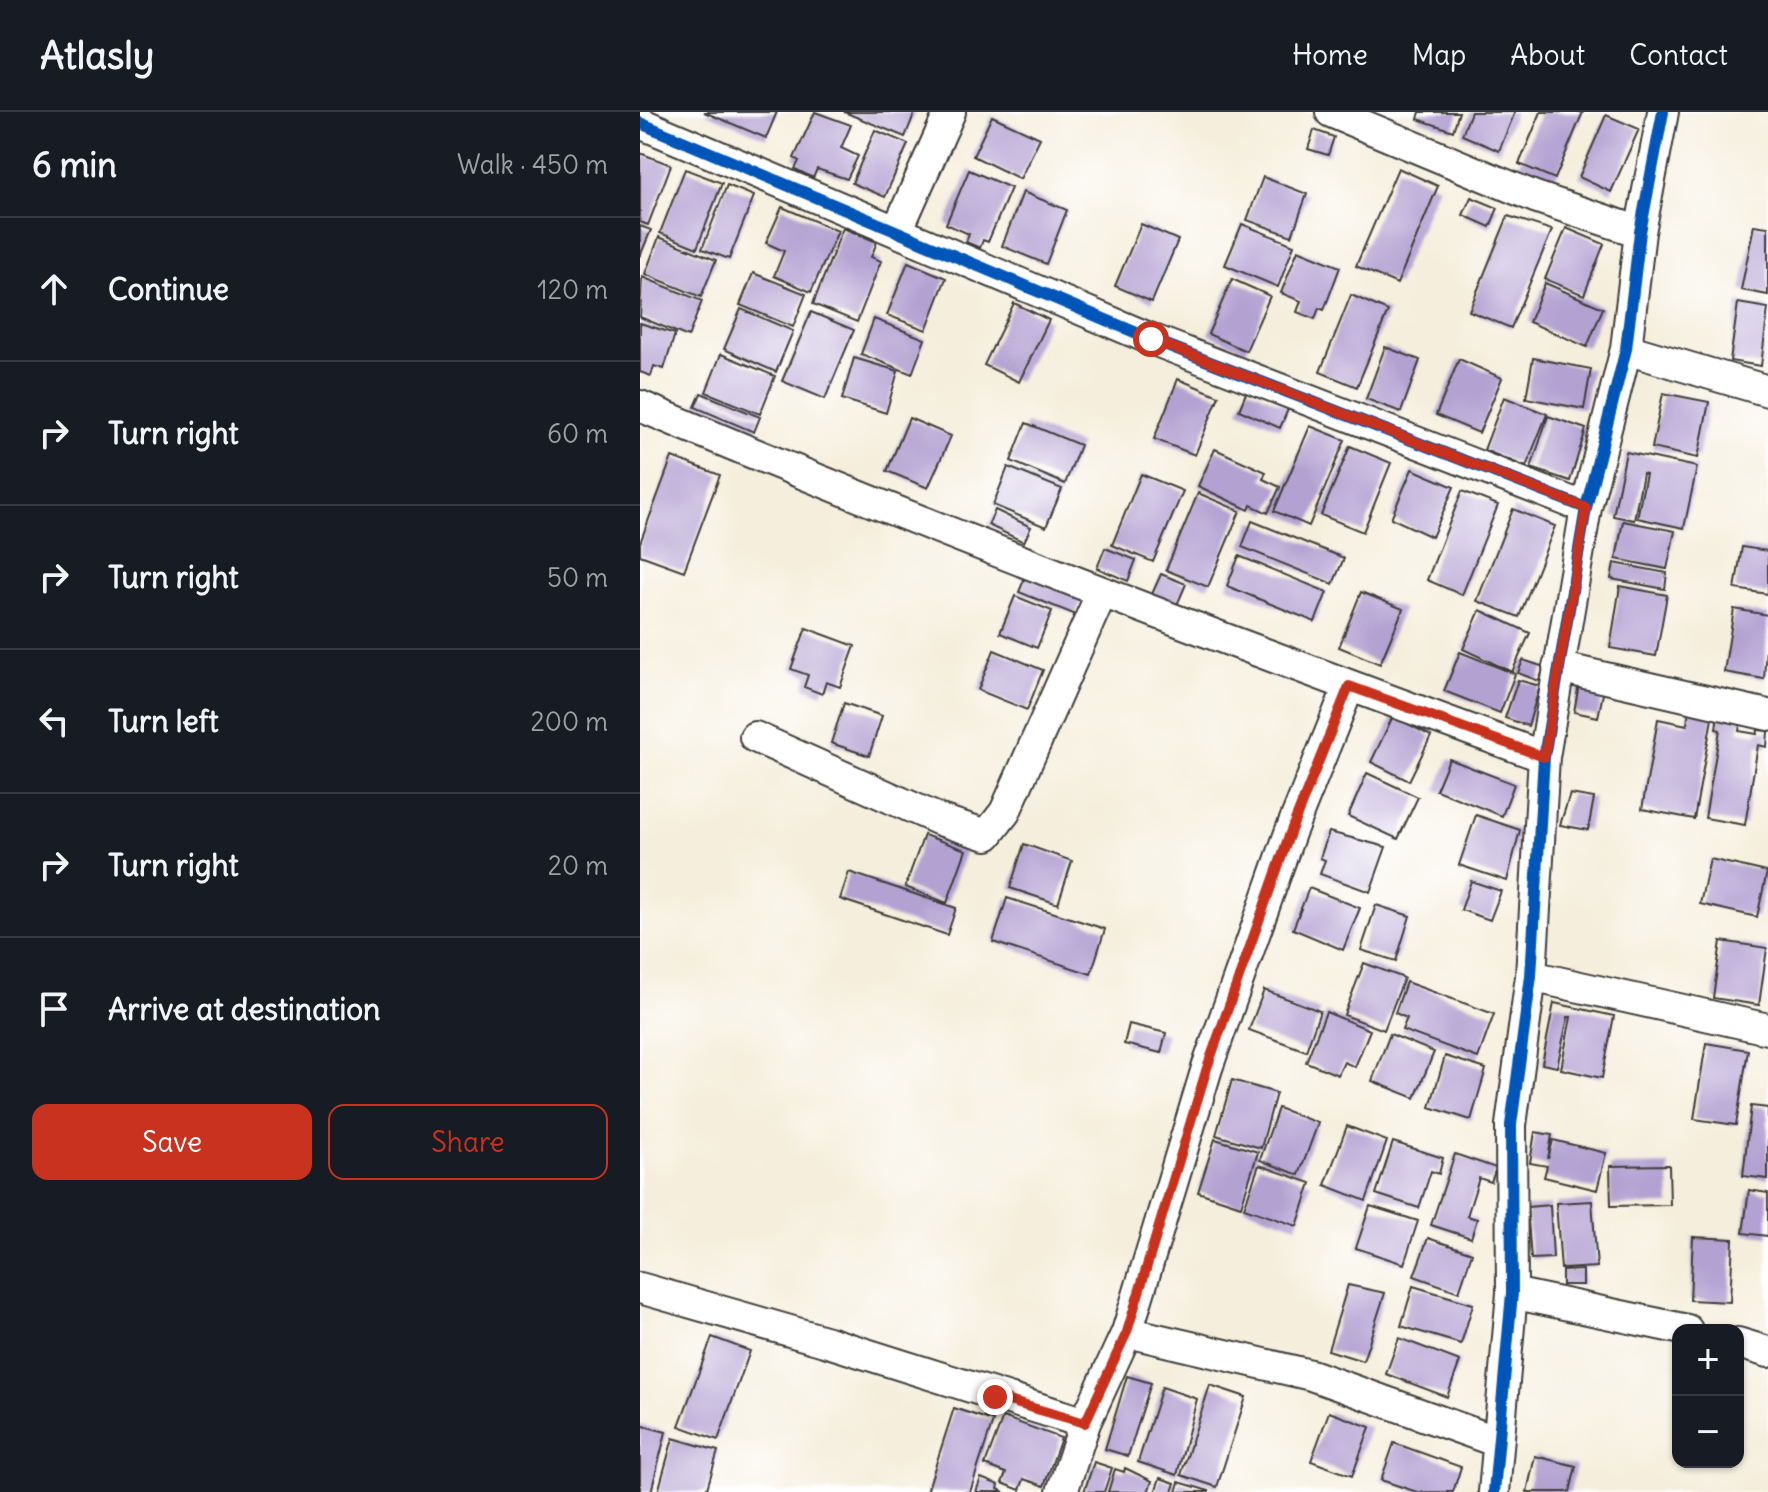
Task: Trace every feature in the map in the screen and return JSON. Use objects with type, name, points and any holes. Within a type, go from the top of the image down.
[{"type":"street","points":[[897,231],[950,112]]},
{"type":"street","points":[[1331,112],[1535,197],[1640,232]]},
{"type":"street","points":[[1494,1492],[1512,1293],[1511,1125],[1531,976],[1544,757],[1586,508],[1626,349],[1640,232],[1663,112]]},
{"type":"street","points":[[640,123],[1151,339],[1586,508]]},
{"type":"street","points":[[1626,349],[1768,391]]},
{"type":"street","points":[[640,406],[866,500],[1102,592],[1544,757]]},
{"type":"street","points":[[755,737],[940,820],[987,835],[1005,812],[1102,592]]},
{"type":"street","points":[[1558,667],[1768,715]]},
{"type":"street","points":[[1062,1492],[1085,1423],[1127,1332],[1207,1068],[1290,833],[1349,686]]},
{"type":"street","points":[[1531,976],[1768,1029]]},
{"type":"street","points":[[640,1288],[828,1342],[1085,1423]]},
{"type":"street","points":[[1512,1293],[1672,1327]]},
{"type":"street","points":[[1127,1332],[1311,1375],[1498,1442]]},
{"type":"street","points":[[1744,1345],[1768,1352]]},
{"type":"building","points":[[704,112],[777,112],[766,138]]},
{"type":"building","points":[[815,112],[851,125],[841,148],[858,156],[847,179],[817,169],[813,178],[795,169],[799,161],[794,158]]},
{"type":"building","points":[[844,112],[915,112],[905,137]]},
{"type":"building","points":[[1420,112],[1459,112],[1453,131],[1418,119]]},
{"type":"building","points":[[1471,112],[1515,112],[1499,151],[1462,135]]},
{"type":"building","points":[[1541,112],[1583,112],[1555,179],[1519,164]]},
{"type":"building","points":[[1606,115],[1639,129],[1611,192],[1579,177]]},
{"type":"building","points":[[992,116],[1040,138],[1020,179],[973,156]]},
{"type":"building","points":[[875,130],[908,144],[885,197],[852,183]]},
{"type":"building","points":[[1314,130],[1334,137],[1328,155],[1308,149]]},
{"type":"building","points":[[640,153],[671,165],[648,225],[640,222]]},
{"type":"building","points":[[1398,168],[1438,186],[1397,284],[1356,266]]},
{"type":"building","points":[[685,169],[722,183],[697,248],[660,233]]},
{"type":"building","points":[[969,170],[1011,188],[988,242],[983,240],[980,248],[966,242],[969,234],[946,224]]},
{"type":"building","points":[[1263,177],[1307,194],[1292,236],[1247,220]]},
{"type":"building","points":[[727,185],[754,196],[729,259],[702,249]]},
{"type":"building","points":[[1023,192],[1067,210],[1046,264],[1002,246]]},
{"type":"building","points":[[1471,197],[1498,208],[1490,227],[1463,215]]},
{"type":"building","points":[[782,207],[838,231],[811,292],[774,276],[784,251],[766,243]]},
{"type":"building","points":[[1508,216],[1552,230],[1511,328],[1469,311]]},
{"type":"building","points":[[1141,224],[1178,240],[1152,302],[1115,286]]},
{"type":"building","points":[[1242,224],[1294,245],[1278,287],[1225,265]]},
{"type":"building","points":[[1754,225],[1768,227],[1768,295],[1741,290]]},
{"type":"building","points":[[640,226],[651,230],[640,256]]},
{"type":"building","points":[[843,228],[877,242],[871,257],[881,261],[857,322],[813,304]]},
{"type":"building","points":[[1566,228],[1604,244],[1584,295],[1545,279]]},
{"type":"building","points":[[659,237],[716,260],[701,297],[645,274]]},
{"type":"building","points":[[1298,250],[1340,267],[1324,310],[1319,308],[1315,319],[1297,312],[1301,301],[1281,293]]},
{"type":"building","points":[[908,262],[946,278],[926,330],[887,315]]},
{"type":"building","points":[[753,273],[806,294],[793,327],[740,305]]},
{"type":"building","points":[[642,277],[702,301],[688,337],[640,317]]},
{"type":"building","points":[[1232,279],[1270,296],[1246,351],[1208,334]]},
{"type":"building","points":[[1545,283],[1603,308],[1587,347],[1529,322]]},
{"type":"building","points":[[1351,295],[1388,311],[1357,387],[1320,372]]},
{"type":"building","points":[[1014,303],[1049,320],[1019,382],[984,365]]},
{"type":"building","points":[[1738,303],[1768,308],[1761,366],[1730,361]]},
{"type":"building","points":[[741,309],[793,331],[776,372],[724,349]]},
{"type":"building","points":[[811,312],[854,330],[825,399],[782,381]]},
{"type":"building","points":[[874,319],[925,339],[912,374],[861,354]]},
{"type":"building","points":[[640,323],[675,334],[664,369],[654,366],[651,376],[640,372]]},
{"type":"building","points":[[1385,347],[1420,360],[1401,412],[1366,399]]},
{"type":"building","points":[[721,354],[775,376],[760,414],[706,392]]},
{"type":"building","points":[[854,358],[898,371],[886,413],[842,399]]},
{"type":"building","points":[[1533,358],[1591,369],[1584,409],[1526,398]]},
{"type":"building","points":[[1459,359],[1502,378],[1479,433],[1436,415]]},
{"type":"building","points":[[1178,379],[1219,396],[1195,455],[1154,439]]},
{"type":"building","points":[[1248,388],[1289,407],[1280,428],[1239,410]]},
{"type":"building","points":[[701,393],[760,417],[754,432],[695,407]]},
{"type":"building","points":[[1663,393],[1709,402],[1698,458],[1652,448]]},
{"type":"building","points":[[1504,397],[1547,414],[1526,467],[1484,450]]},
{"type":"building","points":[[1548,416],[1586,429],[1570,481],[1531,468]]},
{"type":"building","points":[[909,418],[951,436],[928,488],[887,471]]},
{"type":"building","points":[[1026,423],[1080,445],[1065,484],[1011,461]]},
{"type":"building","points":[[1310,426],[1345,440],[1309,526],[1274,511]]},
{"type":"building","points":[[1350,446],[1391,463],[1363,532],[1321,515]]},
{"type":"building","points":[[1215,449],[1266,472],[1263,479],[1280,487],[1268,513],[1251,505],[1249,510],[1198,486]]},
{"type":"building","points":[[1626,452],[1697,467],[1684,528],[1637,518],[1646,474],[1643,473],[1634,520],[1613,516]]},
{"type":"building","points":[[672,457],[720,475],[684,571],[640,555],[640,543]]},
{"type":"building","points":[[1008,467],[1062,489],[1046,527],[993,505]]},
{"type":"building","points":[[1412,469],[1454,487],[1432,537],[1391,518]]},
{"type":"building","points":[[1141,474],[1183,491],[1153,562],[1112,545]]},
{"type":"building","points":[[1462,491],[1498,505],[1462,595],[1427,580]]},
{"type":"building","points":[[1198,493],[1240,511],[1208,587],[1166,570]]},
{"type":"building","points":[[1513,509],[1555,526],[1519,617],[1477,601]]},
{"type":"building","points":[[995,510],[1031,527],[1024,542],[988,525]]},
{"type":"building","points":[[1252,521],[1344,558],[1333,584],[1242,547]]},
{"type":"building","points":[[1623,521],[1675,531],[1667,569],[1616,559]]},
{"type":"building","points":[[1742,547],[1768,551],[1768,594],[1735,589]]},
{"type":"building","points":[[1105,548],[1136,560],[1128,581],[1097,568]]},
{"type":"building","points":[[1239,556],[1327,592],[1315,622],[1227,586]]},
{"type":"building","points":[[1614,563],[1667,573],[1665,589],[1611,579]]},
{"type":"building","points":[[1161,574],[1186,584],[1177,605],[1152,594]]},
{"type":"building","points":[[1026,575],[1082,598],[1076,615],[1019,592]]},
{"type":"building","points":[[1620,586],[1667,595],[1656,656],[1610,648]]},
{"type":"building","points":[[1361,592],[1403,609],[1380,664],[1339,647]]},
{"type":"building","points":[[1015,596],[1052,611],[1037,648],[1000,633]]},
{"type":"building","points":[[1734,609],[1768,615],[1764,679],[1724,672]]},
{"type":"building","points":[[1480,610],[1530,633],[1512,672],[1463,649]]},
{"type":"building","points":[[806,628],[855,646],[840,687],[826,682],[822,694],[804,687],[808,675],[791,669]]},
{"type":"building","points":[[994,650],[1043,670],[1027,710],[978,690]]},
{"type":"building","points":[[1460,652],[1515,674],[1500,713],[1444,691]]},
{"type":"building","points":[[1523,660],[1544,667],[1539,681],[1518,673]]},
{"type":"building","points":[[1518,680],[1540,686],[1528,726],[1505,718]]},
{"type":"building","points":[[1579,684],[1604,689],[1598,717],[1574,712]]},
{"type":"building","points":[[844,703],[882,716],[869,756],[831,743]]},
{"type":"building","points":[[1689,709],[1713,713],[1694,819],[1642,809],[1658,719],[1687,725]]},
{"type":"building","points":[[1718,714],[1741,718],[1739,731],[1757,734],[1758,730],[1768,731],[1767,747],[1758,745],[1745,825],[1705,818],[1720,730],[1716,729]]},
{"type":"building","points":[[1393,716],[1431,736],[1409,781],[1371,762]]},
{"type":"building","points":[[1449,759],[1514,784],[1502,816],[1436,790]]},
{"type":"building","points":[[1367,773],[1418,797],[1398,839],[1348,816]]},
{"type":"building","points":[[1570,794],[1594,798],[1588,830],[1560,825]]},
{"type":"building","points":[[1476,815],[1520,830],[1507,881],[1459,865]]},
{"type":"building","points":[[1329,832],[1386,847],[1370,892],[1320,874],[1325,860],[1320,858]]},
{"type":"building","points":[[924,835],[966,850],[947,903],[905,887]]},
{"type":"building","points":[[1024,844],[1072,861],[1058,904],[1010,888]]},
{"type":"building","points":[[1710,859],[1767,872],[1757,917],[1700,904]]},
{"type":"building","points":[[849,872],[956,908],[947,935],[840,899]]},
{"type":"building","points":[[1471,881],[1501,891],[1490,920],[1461,910]]},
{"type":"building","points":[[1309,888],[1360,908],[1343,950],[1293,929]]},
{"type":"building","points":[[1007,898],[1105,929],[1091,974],[993,942]]},
{"type":"building","points":[[1376,905],[1410,916],[1396,961],[1361,950]]},
{"type":"building","points":[[1721,941],[1767,948],[1759,1005],[1713,998]]},
{"type":"building","points":[[1364,963],[1404,978],[1384,1030],[1344,1015]]},
{"type":"building","points":[[1406,982],[1494,1014],[1478,1058],[1402,1030],[1407,1018],[1395,1013]]},
{"type":"building","points":[[1264,990],[1320,1011],[1306,1051],[1249,1030]]},
{"type":"building","points":[[1554,1003],[1614,1016],[1602,1078],[1561,1069],[1571,1017],[1568,1017],[1557,1067],[1542,1064]]},
{"type":"building","points":[[1326,1012],[1370,1030],[1355,1067],[1344,1062],[1338,1075],[1306,1062]]},
{"type":"building","points":[[1129,1024],[1166,1033],[1161,1053],[1124,1044]]},
{"type":"building","points":[[1390,1034],[1434,1052],[1415,1098],[1372,1081]]},
{"type":"building","points":[[1706,1043],[1748,1050],[1736,1125],[1694,1119]]},
{"type":"building","points":[[1445,1056],[1486,1069],[1471,1120],[1430,1107]]},
{"type":"building","points":[[1232,1080],[1276,1093],[1261,1148],[1216,1135]]},
{"type":"building","points":[[1751,1106],[1768,1108],[1768,1179],[1743,1176]]},
{"type":"building","points":[[1278,1108],[1318,1123],[1299,1175],[1260,1160]]},
{"type":"building","points":[[1347,1126],[1387,1141],[1366,1201],[1325,1185]]},
{"type":"building","points":[[1535,1132],[1552,1135],[1548,1159],[1553,1140],[1606,1153],[1597,1190],[1544,1177],[1547,1166],[1530,1163]]},
{"type":"building","points":[[1215,1139],[1258,1152],[1241,1206],[1198,1192]]},
{"type":"building","points":[[1393,1142],[1443,1158],[1439,1174],[1431,1171],[1419,1208],[1376,1194]]},
{"type":"building","points":[[1455,1154],[1496,1168],[1491,1182],[1479,1178],[1467,1216],[1477,1219],[1471,1238],[1431,1225]]},
{"type":"building","points":[[1259,1165],[1311,1183],[1297,1226],[1244,1208]]},
{"type":"building","points":[[1669,1165],[1670,1205],[1611,1206],[1610,1166]]},
{"type":"building","points":[[1749,1190],[1768,1193],[1768,1236],[1743,1233]]},
{"type":"building","points":[[1592,1201],[1597,1267],[1561,1269],[1556,1203]]},
{"type":"building","points":[[1550,1205],[1553,1258],[1531,1259],[1527,1207]]},
{"type":"building","points":[[1370,1206],[1418,1221],[1404,1264],[1356,1248]]},
{"type":"building","points":[[1693,1237],[1733,1239],[1730,1302],[1690,1300]]},
{"type":"building","points":[[1428,1238],[1472,1253],[1459,1292],[1414,1276]]},
{"type":"building","points":[[1583,1270],[1583,1285],[1562,1285],[1562,1271]]},
{"type":"building","points":[[1348,1285],[1385,1293],[1363,1361],[1328,1350]]},
{"type":"building","points":[[1413,1286],[1473,1304],[1461,1344],[1401,1326]]},
{"type":"building","points":[[712,1337],[750,1351],[718,1440],[679,1426]]},
{"type":"building","points":[[1399,1338],[1460,1361],[1447,1397],[1386,1374]]},
{"type":"building","points":[[1127,1376],[1151,1383],[1128,1456],[1105,1449]]},
{"type":"building","points":[[1210,1385],[1246,1397],[1217,1487],[1181,1475]]},
{"type":"building","points":[[1162,1387],[1197,1399],[1177,1475],[1138,1462]]},
{"type":"building","points":[[954,1408],[993,1421],[970,1492],[927,1492]]},
{"type":"building","points":[[1329,1412],[1370,1427],[1352,1476],[1311,1461]]},
{"type":"building","points":[[1003,1417],[1061,1438],[1044,1486],[1024,1479],[1020,1490],[1002,1483],[1006,1473],[985,1465]]},
{"type":"building","points":[[640,1425],[666,1432],[651,1492],[640,1492]]},
{"type":"building","points":[[673,1438],[718,1451],[706,1492],[658,1492]]},
{"type":"building","points":[[1394,1443],[1461,1467],[1453,1492],[1417,1492],[1381,1480]]},
{"type":"building","points":[[1535,1456],[1576,1466],[1570,1492],[1527,1492]]},
{"type":"building","points":[[1094,1462],[1112,1468],[1104,1492],[1084,1492]]},
{"type":"building","points":[[1125,1468],[1152,1481],[1148,1492],[1108,1492],[1115,1469],[1124,1472]]},
{"type":"building","points":[[981,1478],[999,1485],[998,1489],[1004,1492],[976,1492]]},
{"type":"building","points":[[1160,1478],[1175,1483],[1172,1492],[1155,1492]]},
{"type":"building","points":[[1179,1482],[1209,1491],[1209,1492],[1176,1492]]},
{"type":"cycle path","points":[[1494,1492],[1512,1293],[1511,1125],[1531,976],[1544,757],[1586,508],[1626,349],[1640,232],[1663,112]]},
{"type":"cycle path","points":[[640,123],[1151,339],[1586,508]]},
{"type":"route","points":[[995,1397],[1085,1423],[1127,1332],[1207,1068],[1290,833],[1349,686],[1544,757],[1586,508],[1151,339]]}]
